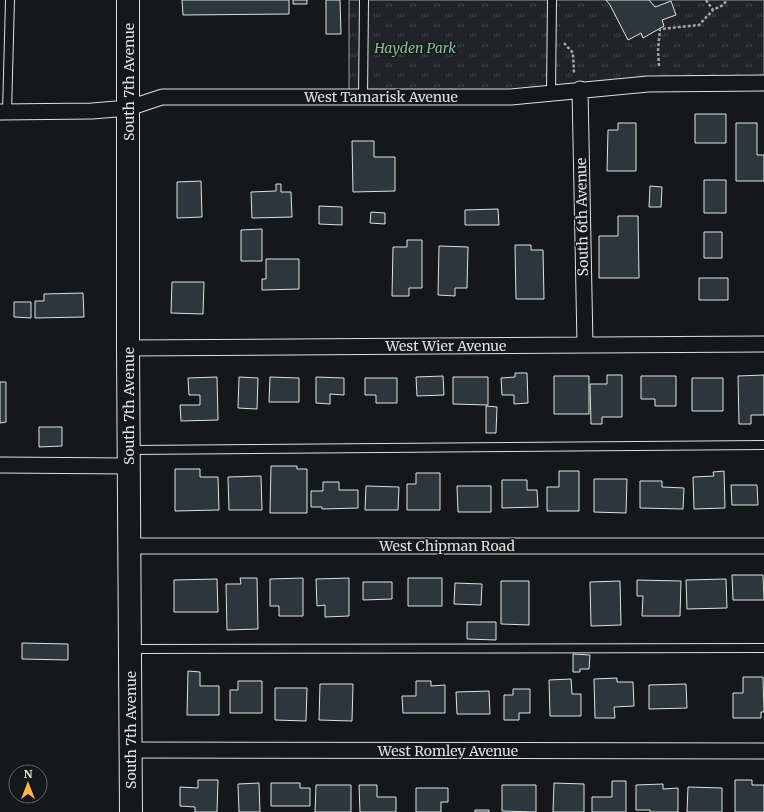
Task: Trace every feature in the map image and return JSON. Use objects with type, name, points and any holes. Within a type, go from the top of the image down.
[{"type":"main road","name":"South 7th Avenue","points":[[128,0],[128,348],[132,750],[131,812]]},
{"type":"street","name":"West Tamarisk Avenue","points":[[4,112],[92,111],[129,108],[162,97],[511,97],[580,89],[648,84],[764,83]]},
{"type":"street","name":"South 6th Avenue","points":[[580,89],[584,345]]},
{"type":"street","name":"West Wier Avenue","points":[[128,348],[764,344]]},
{"type":"street","points":[[0,466],[129,458]]},
{"type":"street","name":"West Chipman Road","points":[[130,546],[764,546]]},
{"type":"street","name":"West Romley Avenue","points":[[132,750],[764,752]]},
{"type":"lane","points":[[4,112],[10,0]]},
{"type":"lane","points":[[363,97],[364,0]]},
{"type":"lane","points":[[551,93],[552,0]]},
{"type":"lane","points":[[129,458],[764,445]]},
{"type":"lane","points":[[130,649],[764,648]]},
{"type":"path","points":[[706,0],[713,10]]},
{"type":"path","points":[[659,66],[658,50],[660,29],[699,25],[713,10],[727,0]]},
{"type":"path","points":[[562,41],[573,53],[574,73]]},
{"type":"green space","name":"Hayden Park","points":[[349,0],[764,0],[764,83],[349,97]]},
{"type":"building","points":[[182,0],[289,0],[289,14],[183,15]]},
{"type":"building","points":[[293,0],[307,0],[307,4],[293,4]]},
{"type":"building","points":[[326,0],[340,0],[341,34],[326,34]]},
{"type":"building","points":[[606,0],[649,0],[655,7],[671,1],[676,15],[662,20],[664,26],[643,38],[641,33],[628,40]]},
{"type":"building","points":[[695,114],[726,114],[726,143],[695,143]]},
{"type":"building","points":[[618,123],[636,123],[636,171],[607,171],[608,130],[618,130]]},
{"type":"building","points":[[736,123],[757,123],[757,155],[764,155],[764,181],[736,181]]},
{"type":"building","points":[[352,141],[374,141],[374,157],[395,157],[395,191],[353,192]]},
{"type":"building","points":[[704,180],[726,180],[726,213],[704,213]]},
{"type":"building","points":[[201,181],[202,217],[177,218],[177,182]]},
{"type":"building","points":[[276,184],[281,184],[281,192],[291,192],[292,217],[252,218],[251,192],[276,191]]},
{"type":"building","points":[[650,186],[662,187],[661,207],[649,207]]},
{"type":"building","points":[[319,206],[342,207],[342,225],[319,224]]},
{"type":"building","points":[[498,209],[499,225],[465,225],[465,210]]},
{"type":"building","points":[[371,212],[385,213],[385,224],[370,223]]},
{"type":"building","points":[[618,216],[638,216],[639,278],[599,278],[599,236],[618,236]]},
{"type":"building","points":[[262,229],[262,261],[241,261],[241,230]]},
{"type":"building","points":[[704,232],[722,232],[722,258],[704,258]]},
{"type":"building","points":[[407,240],[422,240],[422,288],[409,288],[409,296],[392,296],[393,247],[407,247]]},
{"type":"building","points":[[515,245],[531,245],[531,250],[543,250],[544,299],[516,299]]},
{"type":"building","points":[[439,246],[468,247],[467,288],[455,288],[455,296],[438,295]]},
{"type":"building","points":[[266,259],[299,259],[299,289],[262,290],[262,279],[266,279]]},
{"type":"building","points":[[699,278],[728,278],[728,300],[699,300]]},
{"type":"building","points":[[172,282],[204,282],[203,314],[171,313]]},
{"type":"building","points":[[83,293],[84,317],[35,318],[35,301],[44,301],[44,294]]},
{"type":"building","points":[[14,302],[31,302],[31,318],[14,317]]},
{"type":"building","points":[[515,373],[527,373],[528,403],[514,404],[514,395],[502,395],[501,378],[515,377]]},
{"type":"building","points":[[607,375],[622,375],[622,417],[602,417],[602,424],[591,424],[590,384],[607,384]]},
{"type":"building","points":[[764,375],[764,415],[751,415],[751,424],[739,424],[738,376]]},
{"type":"building","points":[[443,376],[444,395],[417,396],[416,377]]},
{"type":"building","points":[[554,376],[589,376],[589,414],[554,414]]},
{"type":"building","points":[[641,376],[676,376],[676,406],[655,406],[655,399],[641,399]]},
{"type":"building","points":[[217,377],[218,420],[181,421],[180,405],[200,405],[200,395],[189,395],[188,378]]},
{"type":"building","points":[[239,377],[258,378],[257,409],[238,408]]},
{"type":"building","points":[[270,377],[299,378],[299,402],[269,402]]},
{"type":"building","points":[[316,377],[344,378],[344,395],[330,394],[330,404],[316,403]]},
{"type":"building","points":[[453,377],[488,377],[488,405],[453,404]]},
{"type":"building","points":[[365,378],[397,378],[397,403],[376,403],[376,395],[365,395]]},
{"type":"building","points":[[692,378],[723,378],[723,411],[692,411]]},
{"type":"building","points":[[0,382],[6,382],[6,422],[0,423]]},
{"type":"building","points":[[486,406],[497,407],[496,433],[486,433]]},
{"type":"building","points":[[39,427],[62,427],[62,446],[39,447]]},
{"type":"building","points":[[271,466],[297,466],[297,469],[307,469],[307,513],[270,513]]},
{"type":"building","points":[[175,469],[200,469],[200,477],[218,477],[219,510],[175,511]]},
{"type":"building","points":[[559,471],[579,471],[579,511],[547,511],[547,487],[559,487]]},
{"type":"building","points":[[724,471],[725,508],[694,509],[693,477],[714,476],[713,472]]},
{"type":"building","points":[[416,473],[440,473],[440,510],[407,510],[407,484],[416,484]]},
{"type":"building","points":[[261,476],[262,510],[229,510],[228,477]]},
{"type":"building","points":[[594,479],[627,479],[626,513],[594,512]]},
{"type":"building","points":[[502,480],[527,480],[527,490],[537,490],[538,507],[502,508]]},
{"type":"building","points":[[640,481],[662,481],[662,487],[684,488],[683,509],[640,508]]},
{"type":"building","points":[[323,482],[339,482],[339,490],[358,490],[358,508],[322,509],[322,507],[311,507],[311,491],[323,491]]},
{"type":"building","points":[[731,485],[757,485],[758,505],[732,505]]},
{"type":"building","points":[[366,486],[399,487],[398,510],[365,510]]},
{"type":"building","points":[[457,486],[491,486],[491,512],[458,512]]},
{"type":"building","points":[[732,575],[763,575],[764,600],[733,600]]},
{"type":"building","points":[[240,578],[257,578],[258,629],[227,630],[226,584],[241,584]]},
{"type":"building","points":[[303,578],[303,616],[279,616],[279,606],[270,606],[270,579]]},
{"type":"building","points":[[349,578],[349,616],[325,617],[325,605],[317,606],[316,579]]},
{"type":"building","points":[[408,578],[442,578],[442,606],[408,606]]},
{"type":"building","points":[[217,579],[218,612],[174,612],[174,580]]},
{"type":"building","points":[[726,579],[727,608],[687,609],[686,580]]},
{"type":"building","points":[[637,580],[681,581],[680,616],[642,616],[643,596],[637,596]]},
{"type":"building","points":[[501,581],[529,581],[529,625],[501,624]]},
{"type":"building","points":[[620,581],[621,625],[591,626],[590,582]]},
{"type":"building","points":[[363,582],[392,582],[392,599],[363,600]]},
{"type":"building","points":[[455,583],[482,584],[481,605],[454,604]]},
{"type":"building","points":[[467,622],[496,622],[496,640],[467,639]]},
{"type":"building","points":[[22,643],[68,644],[68,660],[22,659]]},
{"type":"building","points":[[573,654],[590,655],[589,669],[580,669],[580,672],[573,672]]},
{"type":"building","points":[[188,671],[200,672],[200,686],[219,686],[219,715],[187,715]]},
{"type":"building","points":[[743,677],[763,677],[764,712],[761,712],[761,718],[733,718],[733,693],[743,693]]},
{"type":"building","points":[[617,678],[617,682],[633,682],[634,706],[614,707],[615,718],[595,718],[594,679]]},
{"type":"building","points":[[571,679],[572,694],[581,694],[581,716],[550,716],[549,680]]},
{"type":"building","points":[[238,681],[262,681],[262,713],[230,713],[230,690],[238,690]]},
{"type":"building","points":[[416,681],[431,681],[431,686],[445,685],[445,713],[403,713],[402,696],[416,696]]},
{"type":"building","points":[[320,684],[353,684],[352,721],[319,720]]},
{"type":"building","points":[[686,684],[687,708],[649,709],[649,685]]},
{"type":"building","points":[[275,688],[307,688],[306,721],[275,720]]},
{"type":"building","points":[[513,689],[530,689],[530,713],[519,713],[519,720],[504,720],[504,695],[513,695]]},
{"type":"building","points":[[489,691],[490,714],[457,714],[456,692]]},
{"type":"building","points":[[198,780],[218,780],[217,812],[195,812],[195,807],[180,806],[180,787],[198,788]]},
{"type":"building","points":[[735,780],[752,780],[752,785],[764,785],[764,812],[735,812]]},
{"type":"building","points":[[612,781],[626,781],[626,812],[592,812],[592,797],[612,797]]},
{"type":"building","points":[[259,783],[260,812],[239,812],[238,784]]},
{"type":"building","points":[[271,783],[300,783],[300,788],[310,788],[310,806],[271,806]]},
{"type":"building","points":[[554,783],[584,784],[584,812],[553,812]]},
{"type":"building","points":[[663,784],[663,789],[678,788],[678,812],[650,812],[650,810],[636,810],[636,785]]},
{"type":"building","points":[[316,785],[351,785],[351,812],[315,812]]},
{"type":"building","points":[[359,785],[377,785],[377,797],[396,797],[396,812],[360,812]]},
{"type":"building","points":[[502,785],[536,785],[536,812],[502,811]]},
{"type":"building","points":[[688,787],[722,788],[722,812],[687,812]]},
{"type":"building","points":[[416,788],[448,788],[448,802],[441,802],[441,812],[416,812]]},
{"type":"building","points":[[475,810],[489,810],[489,812],[475,812]]}]
